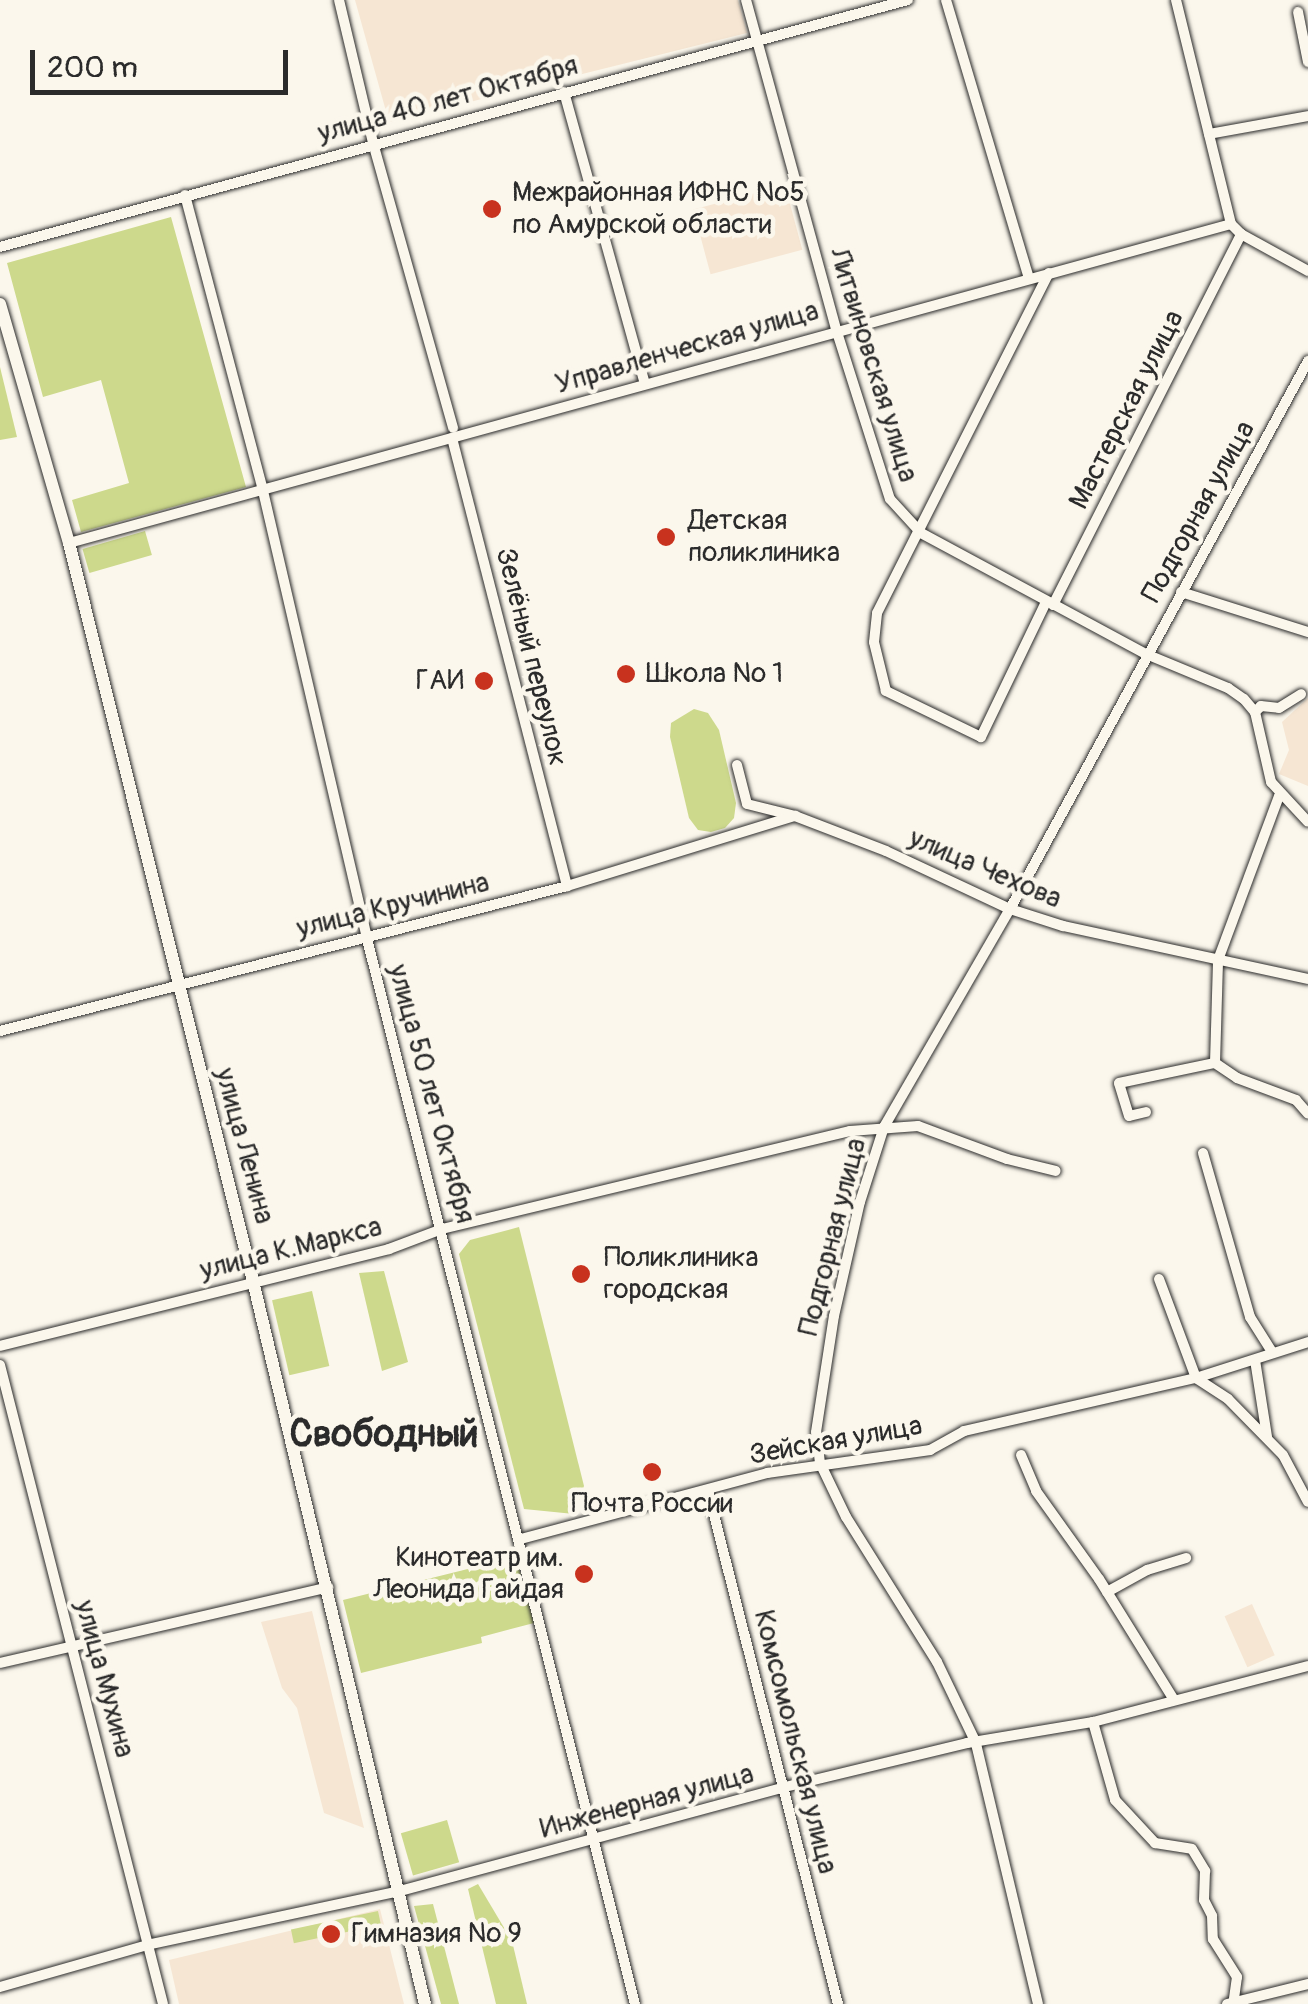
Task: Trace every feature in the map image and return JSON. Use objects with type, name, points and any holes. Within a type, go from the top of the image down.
[{"type":"main road","name":"улица Ленина","points":[[0,304],[69,543],[328,1586],[425,2004]]},
{"type":"street","name":"Зелёный переулок","points":[[339,0],[567,886]]},
{"type":"street","name":"Литвиновская улица","points":[[746,0],[836,328],[890,499],[921,533],[1146,654],[1228,688],[1255,712]]},
{"type":"street","name":"улица 40 лет Октября","points":[[0,247],[908,0]]},
{"type":"street","points":[[946,0],[1029,278]]},
{"type":"street","points":[[1176,0],[1231,224],[1241,234],[1308,271]]},
{"type":"street","points":[[1298,12],[1308,62]]},
{"type":"street","points":[[564,92],[644,384]]},
{"type":"street","points":[[1210,134],[1308,116]]},
{"type":"street","name":"улица 50 лет Октября","points":[[184,195],[263,491],[366,936],[521,1539],[635,2004]]},
{"type":"street","name":"Управленческая улица","points":[[69,543],[263,491],[452,433],[733,362],[836,328],[1231,224]]},
{"type":"street","name":"Мастерская улица","points":[[921,533],[906,550],[878,613],[874,642],[886,691],[980,738],[1241,234]]},
{"type":"street","points":[[921,533],[1049,272]]},
{"type":"street","name":"Подгорная улица","points":[[1038,2004],[976,1744],[937,1662],[864,1548],[820,1463],[816,1432],[834,1316],[855,1220],[884,1127],[1010,910],[1308,360]]},
{"type":"street","points":[[1181,592],[1308,632]]},
{"type":"street","points":[[1301,694],[1279,708],[1262,706],[1255,712],[1266,764],[1280,796],[1308,822]]},
{"type":"street","name":"улица Чехова","points":[[737,765],[748,804],[795,816],[886,851],[1010,910],[1064,926],[1308,979]]},
{"type":"street","points":[[1215,1063],[1218,960],[1280,796]]},
{"type":"street","name":"улица Кручинина","points":[[0,1031],[567,886],[795,816]]},
{"type":"street","points":[[1146,1112],[1128,1116],[1119,1083],[1215,1063],[1236,1078],[1296,1100],[1308,1114]]},
{"type":"street","name":"улица К.Маркса","points":[[0,1346],[389,1249],[442,1229],[850,1131],[918,1126],[1007,1159],[1056,1170]]},
{"type":"street","points":[[1203,1154],[1250,1317],[1272,1352]]},
{"type":"street","points":[[1159,1279],[1196,1378],[1228,1399],[1267,1438],[1290,1466],[1308,1502]]},
{"type":"street","name":"Зейская улица","points":[[521,1539],[820,1463],[930,1450],[964,1432],[1196,1378],[1308,1342]]},
{"type":"street","points":[[1255,1360],[1267,1438]]},
{"type":"street","name":"улица Мухина","points":[[0,1365],[151,1944],[163,2004]]},
{"type":"street","points":[[1021,1455],[1036,1491],[1107,1592],[1174,1700]]},
{"type":"street","name":"Комсомольская улица","points":[[708,1492],[838,2004]]},
{"type":"street","points":[[1107,1592],[1148,1570],[1186,1558]]},
{"type":"street","points":[[0,1663],[328,1586]]},
{"type":"street","name":"Инженерная улица","points":[[0,1986],[151,1944],[396,1892],[784,1787],[1093,1722],[1308,1666]]},
{"type":"street","points":[[1093,1722],[1116,1800],[1155,1843],[1192,1849],[1204,1871],[1204,1900],[1212,1916],[1213,1939],[1237,1978],[1230,2003],[1308,1984]]},
{"type":"shaded area","points":[[355,0],[738,0],[747,33],[389,122]]},
{"type":"shaded area","points":[[785,185],[802,250],[711,274],[693,210]]},
{"type":"shaded area","points":[[1308,698],[1308,786],[1279,774],[1289,750],[1282,722]]},
{"type":"shaded area","points":[[1252,1604],[1275,1655],[1247,1667],[1225,1616]]},
{"type":"shaded area","points":[[312,1611],[364,1828],[324,1813],[297,1708],[282,1688],[261,1622]]},
{"type":"shaded area","name":"Гимназия № 9","points":[[380,1909],[404,2004],[179,2004],[169,1960]]},
{"type":"green space","points":[[171,217],[246,487],[81,532],[72,500],[129,483],[101,380],[43,397],[7,263]]},
{"type":"green space","points":[[0,367],[17,437],[0,440]]},
{"type":"green space","points":[[145,531],[152,555],[89,573],[83,549]]},
{"type":"green space","points":[[694,709],[708,713],[719,730],[736,803],[734,818],[725,828],[711,832],[698,830],[689,818],[670,737],[671,723]]},
{"type":"green space","points":[[519,1227],[584,1486],[574,1514],[524,1509],[459,1254],[470,1240]]},
{"type":"green space","points":[[384,1271],[408,1362],[382,1371],[359,1273]]},
{"type":"green space","points":[[312,1291],[329,1366],[289,1375],[272,1300]]},
{"type":"green space","points":[[516,1557],[534,1623],[481,1637],[482,1643],[361,1673],[343,1600]]},
{"type":"green space","points":[[447,1820],[459,1862],[413,1876],[401,1833]]},
{"type":"green space","points":[[478,1884],[512,1941],[527,2004],[496,2004],[468,1889]]},
{"type":"green space","points":[[433,1904],[459,2004],[441,2004],[414,1906]]},
{"type":"green space","points":[[378,1911],[381,1925],[294,1943],[291,1930]]},
{"type":"place","name":"Межрайонная ИФНС №5 по Амурской области","points":[[492,209]]},
{"type":"place","name":"Детская поликлиника","points":[[666,537]]},
{"type":"place","name":"Школа № 1","points":[[626,674]]},
{"type":"place","name":"ГАИ","points":[[484,681]]},
{"type":"place","name":"Поликлиника городская","points":[[581,1274]]},
{"type":"place","name":"Почта России","points":[[652,1472]]},
{"type":"place","name":"Кинотеатр им. Леонида Гайдая","points":[[584,1574]]},
{"type":"place","name":"Гимназия № 9","points":[[331,1934]]},
{"type":"district","name":"Свободный","points":[[384,1435]]}]
